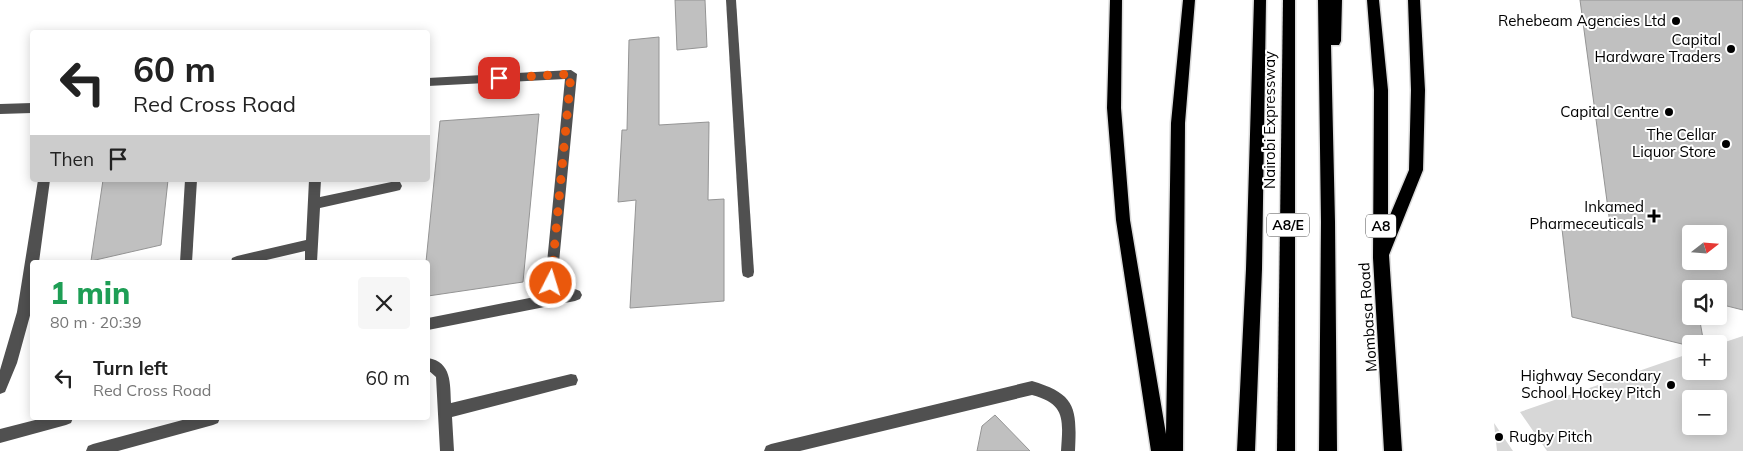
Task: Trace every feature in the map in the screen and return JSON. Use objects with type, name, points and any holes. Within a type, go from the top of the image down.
[{"type":"highway","points":[[1116,0],[1114,108],[1123,220],[1160,451]]},
{"type":"highway","points":[[1174,451],[1178,123],[1189,0]]},
{"type":"highway","points":[[1246,451],[1254,269],[1260,0]]},
{"type":"highway","name":"Nairobi Expressway","points":[[1286,451],[1289,0]]},
{"type":"highway","name":"A8/E","points":[[1324,0],[1328,222],[1328,451]]},
{"type":"highway","points":[[1328,222],[1336,0]]},
{"type":"highway","name":"Mombasa Road","points":[[1373,0],[1381,90],[1381,258],[1393,451]]},
{"type":"highway","points":[[1381,258],[1416,170],[1418,90],[1414,0]]},
{"type":"lane","points":[[731,0],[748,272]]},
{"type":"lane","points":[[430,82],[571,74],[551,283]]},
{"type":"lane","points":[[0,109],[30,108]]},
{"type":"lane","points":[[34,260],[44,182]]},
{"type":"lane","points":[[186,260],[191,182]]},
{"type":"lane","points":[[311,260],[315,182]]},
{"type":"lane","points":[[314,204],[396,186]]},
{"type":"lane","points":[[245,260],[312,244]]},
{"type":"lane","points":[[430,324],[576,295]]},
{"type":"lane","points":[[0,387],[10,366],[28,314],[30,297]]},
{"type":"lane","points":[[430,364],[434,365],[443,375],[447,451]]},
{"type":"lane","points":[[444,412],[571,380]]},
{"type":"lane","points":[[771,451],[1032,388],[1050,392],[1063,401],[1070,416],[1068,451]]},
{"type":"lane","points":[[0,436],[59,420]]},
{"type":"lane","points":[[93,451],[207,420]]},
{"type":"shaded area","name":"Highway Secondary School Hockey Pitch","points":[[1743,336],[1743,451],[1547,451],[1520,412],[1682,356],[1682,380],[1727,380],[1727,341]]},
{"type":"shaded area","name":"Rugby Pitch","points":[[1494,423],[1513,451],[1497,451]]},
{"type":"building","points":[[675,0],[705,0],[707,47],[677,50]]},
{"type":"building","name":"Capital Centre","points":[[1580,0],[1743,0],[1743,310],[1727,306],[1727,280],[1682,280],[1682,325],[1701,325],[1702,335],[1682,335],[1682,344],[1572,317],[1561,220],[1611,231]]},
{"type":"building","points":[[659,37],[659,125],[709,122],[708,200],[724,199],[724,301],[630,308],[636,200],[618,202],[622,130],[627,130],[629,40]]},
{"type":"building","points":[[539,114],[523,282],[430,296],[430,260],[426,260],[440,121]]},
{"type":"building","points":[[103,182],[168,182],[161,245],[91,260]]},
{"type":"building","points":[[995,415],[1030,451],[977,451],[982,426]]},
{"type":"place","name":"Rehebeam Agencies Ltd","points":[[1676,21]]},
{"type":"place","name":"Capital Hardware Traders","points":[[1731,49]]},
{"type":"place","name":"Capital Centre","points":[[1669,112]]},
{"type":"place","name":"The Cellar Liquor Store","points":[[1726,144]]},
{"type":"place","name":"Inkamed Pharmeceuticals","points":[[1654,216]]},
{"type":"place","name":"Highway Secondary School Hockey Pitch","points":[[1671,385]]},
{"type":"place","name":"Rugby Pitch","points":[[1499,437]]},
{"type":"route","points":[[499,78],[571,74],[551,283]]}]
